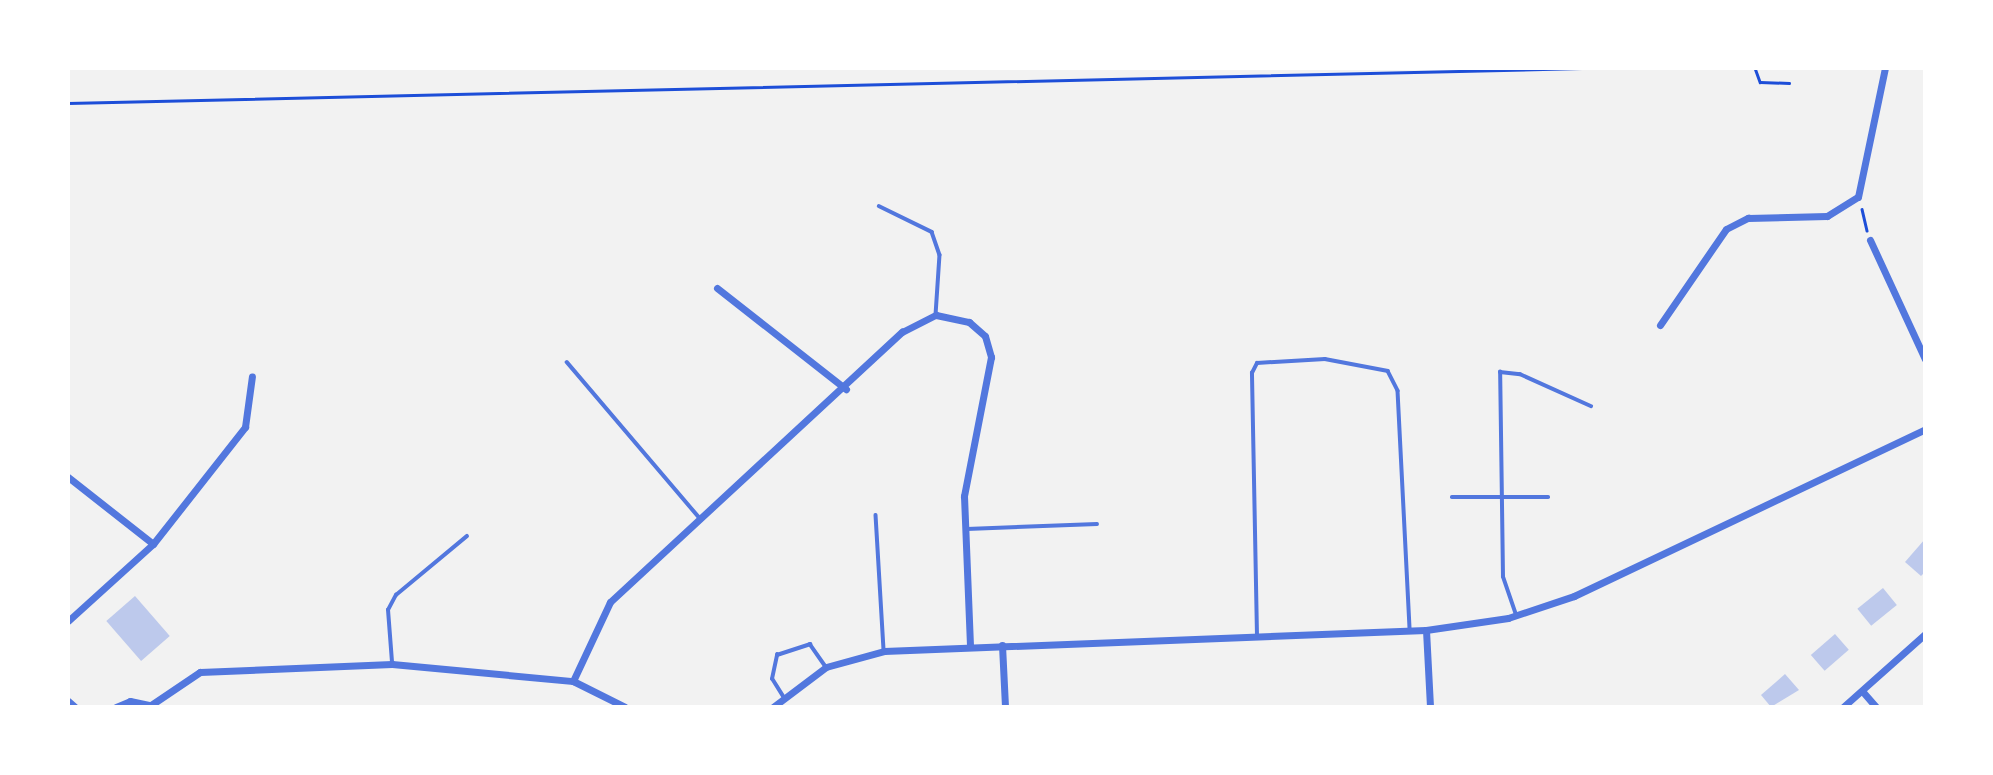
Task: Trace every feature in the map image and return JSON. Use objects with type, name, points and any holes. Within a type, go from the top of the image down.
[{"type":"street","points":[[1660,325],[1726,229],[1748,218],[1827,216],[1858,197],[1885,68]]},
{"type":"street","points":[[1870,240],[1925,359]]},
{"type":"street","points":[[717,288],[846,389]]},
{"type":"street","points":[[573,681],[610,601],[846,389],[902,332],[936,315],[969,321],[985,336],[991,357],[967,463],[965,529],[970,646]]},
{"type":"street","points":[[68,621],[153,544],[245,427],[252,376]]},
{"type":"street","points":[[773,707],[826,667],[884,651],[1410,631],[1516,615],[1574,596],[1925,429]]},
{"type":"street","points":[[68,477],[153,544]]},
{"type":"street","points":[[1426,630],[1430,707]]},
{"type":"street","points":[[1843,707],[1925,634]]},
{"type":"street","points":[[1002,645],[1005,707]]},
{"type":"street","points":[[116,707],[130,701],[152,706],[200,673],[392,664],[573,681],[625,707]]},
{"type":"street","points":[[1863,692],[1876,707]]},
{"type":"street","points":[[68,701],[75,707]]},
{"type":"lane","points":[[879,206],[932,232],[940,255],[936,315]]},
{"type":"lane","points":[[1257,636],[1252,373],[1257,363],[1325,359],[1388,371],[1398,391],[1410,631]]},
{"type":"lane","points":[[568,362],[700,519]]},
{"type":"lane","points":[[1516,615],[1503,577],[1500,372],[1520,374],[1591,406]]},
{"type":"lane","points":[[1452,497],[1548,497]]},
{"type":"lane","points":[[876,515],[884,651]]},
{"type":"lane","points":[[965,529],[1097,524]]},
{"type":"lane","points":[[392,664],[388,610],[396,595],[467,536]]},
{"type":"lane","points":[[784,698],[772,679],[777,655],[810,644],[826,667]]},
{"type":"path","points":[[68,103],[1581,68]]},
{"type":"path","points":[[1755,68],[1760,82],[1789,83]]},
{"type":"path","points":[[1858,197],[1870,240]]},
{"type":"building","points":[[1925,539],[1925,572],[1921,576],[1905,562]]},
{"type":"building","points":[[1883,588],[1897,605],[1871,626],[1857,609]]},
{"type":"building","points":[[135,596],[170,636],[141,661],[106,621]]},
{"type":"building","points":[[1835,634],[1849,650],[1825,671],[1811,655]]},
{"type":"building","points":[[1785,674],[1799,690],[1771,707],[1761,695]]}]
